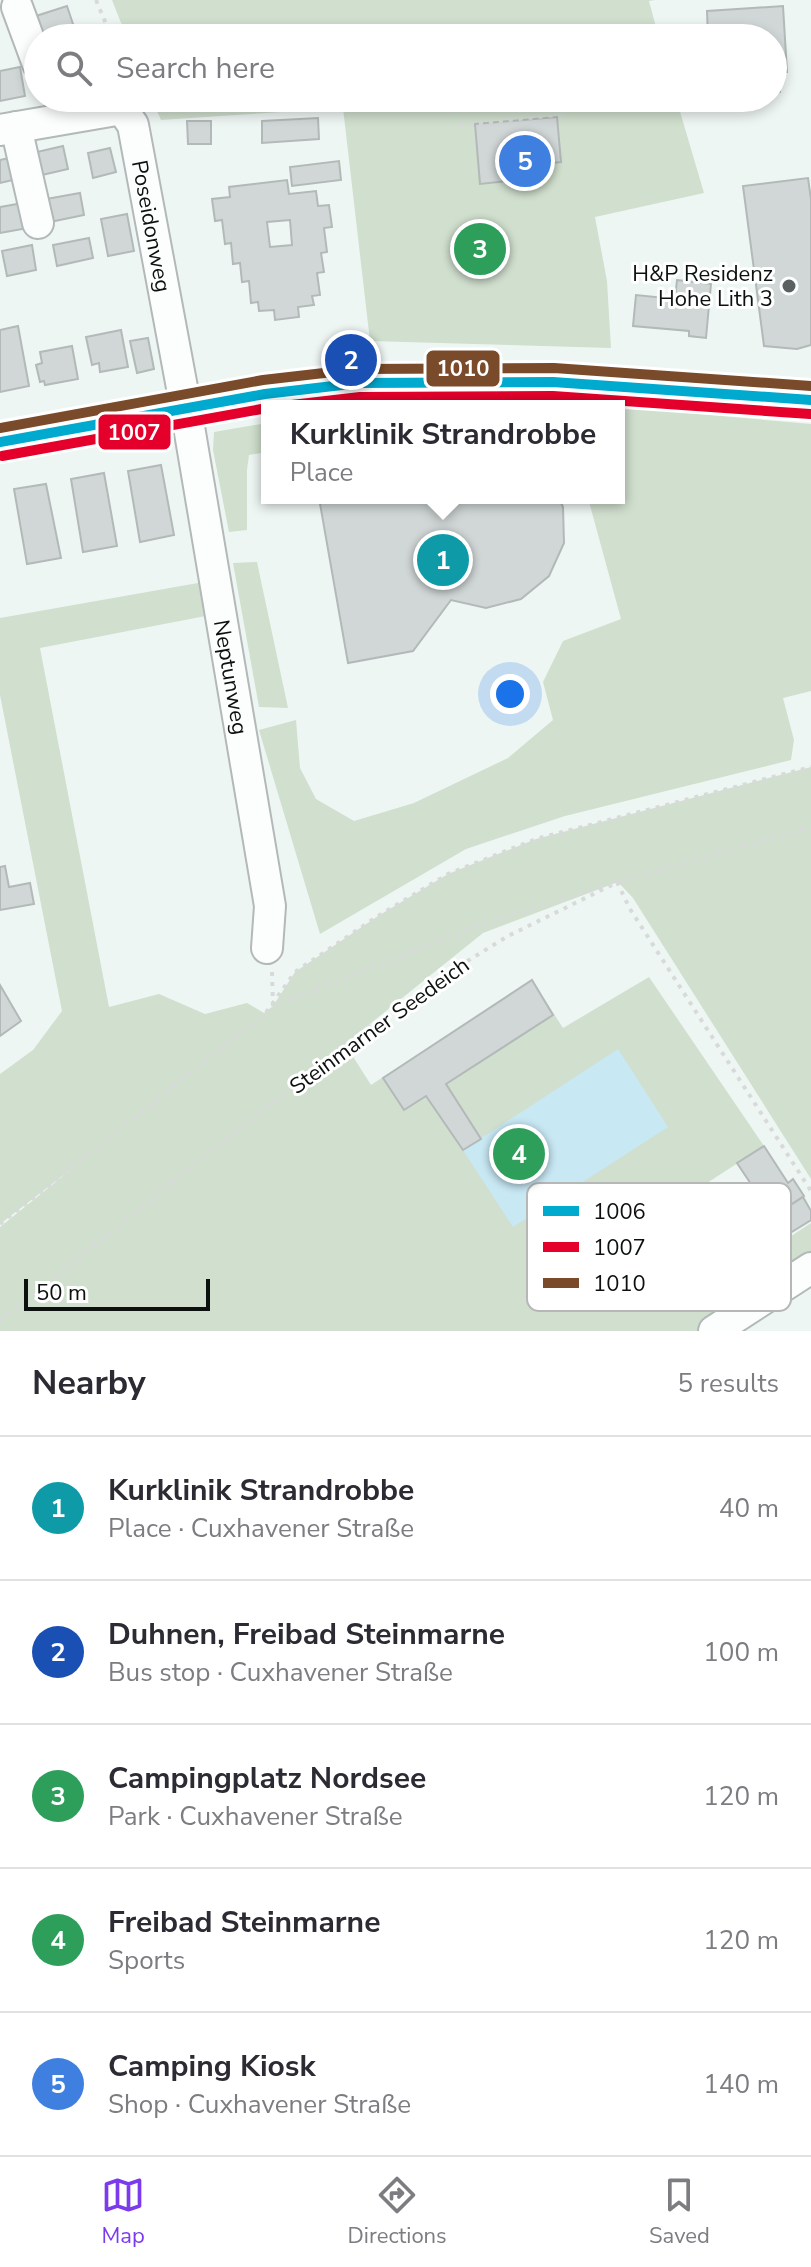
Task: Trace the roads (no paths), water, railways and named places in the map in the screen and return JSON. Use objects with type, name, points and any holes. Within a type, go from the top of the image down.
[{"type":"street","points":[[17,7],[24,26]]},
{"type":"street","name":"Poseidonweg","points":[[38,223],[8,129],[45,112]]},
{"type":"street","name":"Poseidonweg","points":[[124,112],[133,125],[186,409]]},
{"type":"street","points":[[0,442],[319,387],[401,381],[553,382],[811,400]]},
{"type":"street","name":"Neptunweg","points":[[186,409],[270,906],[267,948]]},
{"type":"street","points":[[791,1281],[811,1268]]},
{"type":"street","points":[[714,1331],[745,1311]]},
{"type":"water","points":[[618,1049],[668,1127],[581,1183],[527,1183],[527,1218],[513,1227],[463,1150]]},
{"type":"place","name":"Camping Kiosk","points":[[525,161]]},
{"type":"place","name":"Campingplatz Nordsee","points":[[480,249]]},
{"type":"place","name":"H&P Residenz Hohe Lith 3","points":[[789,286]]},
{"type":"place","name":"Duhnen, Freibad Steinmarne","points":[[351,360]]},
{"type":"place","name":"Kurklinik Strandrobbe","points":[[443,560]]},
{"type":"place","name":"Freibad Steinmarne","points":[[519,1154]]}]
